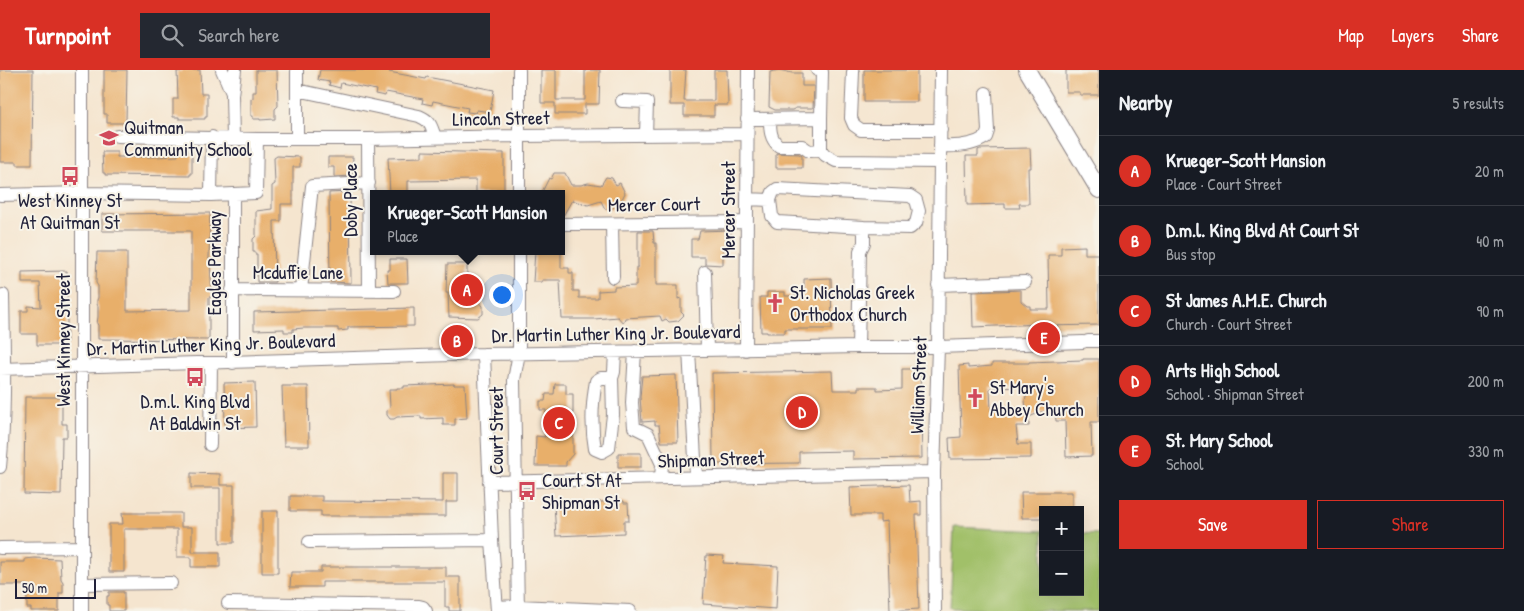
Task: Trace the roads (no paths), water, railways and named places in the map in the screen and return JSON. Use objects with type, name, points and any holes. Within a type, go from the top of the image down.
[{"type":"main road","points":[[1027,70],[1099,190]]},
{"type":"street","name":"West Kinney Street","points":[[82,70],[82,611]]},
{"type":"street","points":[[222,70],[232,95]]},
{"type":"street","points":[[233,138],[232,95],[235,70]]},
{"type":"street","points":[[297,70],[297,138]]},
{"type":"street","points":[[519,190],[520,70]]},
{"type":"street","name":"Mercer Street","points":[[746,350],[748,70]]},
{"type":"street","name":"William Street","points":[[935,611],[934,472],[938,347],[941,70]]},
{"type":"street","points":[[820,71],[821,150],[825,155],[836,162],[940,162]]},
{"type":"street","points":[[853,72],[851,118],[854,125],[861,130],[941,130]]},
{"type":"street","points":[[297,90],[419,116],[427,119],[431,124],[435,137]]},
{"type":"street","points":[[940,146],[953,147],[979,142],[986,137],[988,131],[986,93]]},
{"type":"street","points":[[622,101],[647,102],[646,135]]},
{"type":"street","points":[[747,119],[821,118]]},
{"type":"street","points":[[770,119],[771,135],[779,146],[802,146],[809,151],[821,150]]},
{"type":"street","name":"Lincoln Street","points":[[117,136],[256,139],[747,134]]},
{"type":"street","name":"Eagles Parkway","points":[[211,195],[212,137]]},
{"type":"street","name":"Doby Place","points":[[368,138],[369,291]]},
{"type":"street","points":[[0,195],[83,193],[256,194],[256,139]]},
{"type":"street","points":[[301,290],[312,186],[369,183]]},
{"type":"street","points":[[778,189],[910,196],[916,200],[919,212],[916,223],[910,228],[777,222],[772,216],[770,200],[772,192],[778,189]]},
{"type":"street","name":"Eagles Parkway","points":[[233,194],[233,362]]},
{"type":"street","points":[[747,199],[770,200]]},
{"type":"street","points":[[919,212],[938,212]]},
{"type":"street","name":"Mercer Court","points":[[565,224],[747,222]]},
{"type":"street","points":[[612,224],[613,277]]},
{"type":"street","points":[[858,347],[860,251],[864,243],[864,227]]},
{"type":"street","name":"Court Street","points":[[518,609],[514,380],[519,354],[519,255]]},
{"type":"street","points":[[705,272],[707,350]]},
{"type":"street","points":[[938,285],[1025,282]]},
{"type":"street","name":"Mcduffie Lane","points":[[232,290],[394,291]]},
{"type":"street","points":[[0,467],[2,450],[3,295]]},
{"type":"street","name":"Dr. Martin Luther King Jr. Boulevard","points":[[2,369],[484,354],[938,347],[1090,341]]},
{"type":"street","points":[[689,350],[696,477]]},
{"type":"street","points":[[635,351],[632,402],[634,427],[648,434],[662,464],[661,478]]},
{"type":"street","points":[[612,378],[601,378],[596,381],[594,395],[592,433],[595,449],[602,452],[610,448],[612,433],[612,378],[615,352]]},
{"type":"street","name":"Court Street","points":[[484,354],[489,482],[497,609]]},
{"type":"street","points":[[210,445],[211,363]]},
{"type":"street","name":"Shipman Street","points":[[489,482],[934,472]]},
{"type":"street","points":[[309,542],[492,540]]},
{"type":"street","points":[[0,548],[82,547]]},
{"type":"street","points":[[82,584],[171,583]]},
{"type":"street","points":[[228,604],[330,608],[419,606],[423,607],[426,611]]},
{"type":"street","points":[[497,609],[630,611]]},
{"type":"place","name":"Quitman Community School","points":[[109,138]]},
{"type":"place","name":"West Kinney St At Quitman St","points":[[70,176]]},
{"type":"place","name":"Krueger-Scott Mansion","points":[[467,290]]},
{"type":"place","name":"St. Nicholas Greek Orthodox Church","points":[[775,303]]},
{"type":"place","name":"St. Mary School","points":[[1044,338]]},
{"type":"place","name":"D.m.l. King Blvd At Court St","points":[[457,341]]},
{"type":"place","name":"D.m.l. King Blvd At Baldwin St","points":[[195,377]]},
{"type":"place","name":"St Mary's Abbey Church","points":[[975,398]]},
{"type":"place","name":"Arts High School","points":[[802,412]]},
{"type":"place","name":"St James A.M.E. Church","points":[[559,423]]},
{"type":"place","name":"Court St At Shipman St","points":[[527,491]]}]
